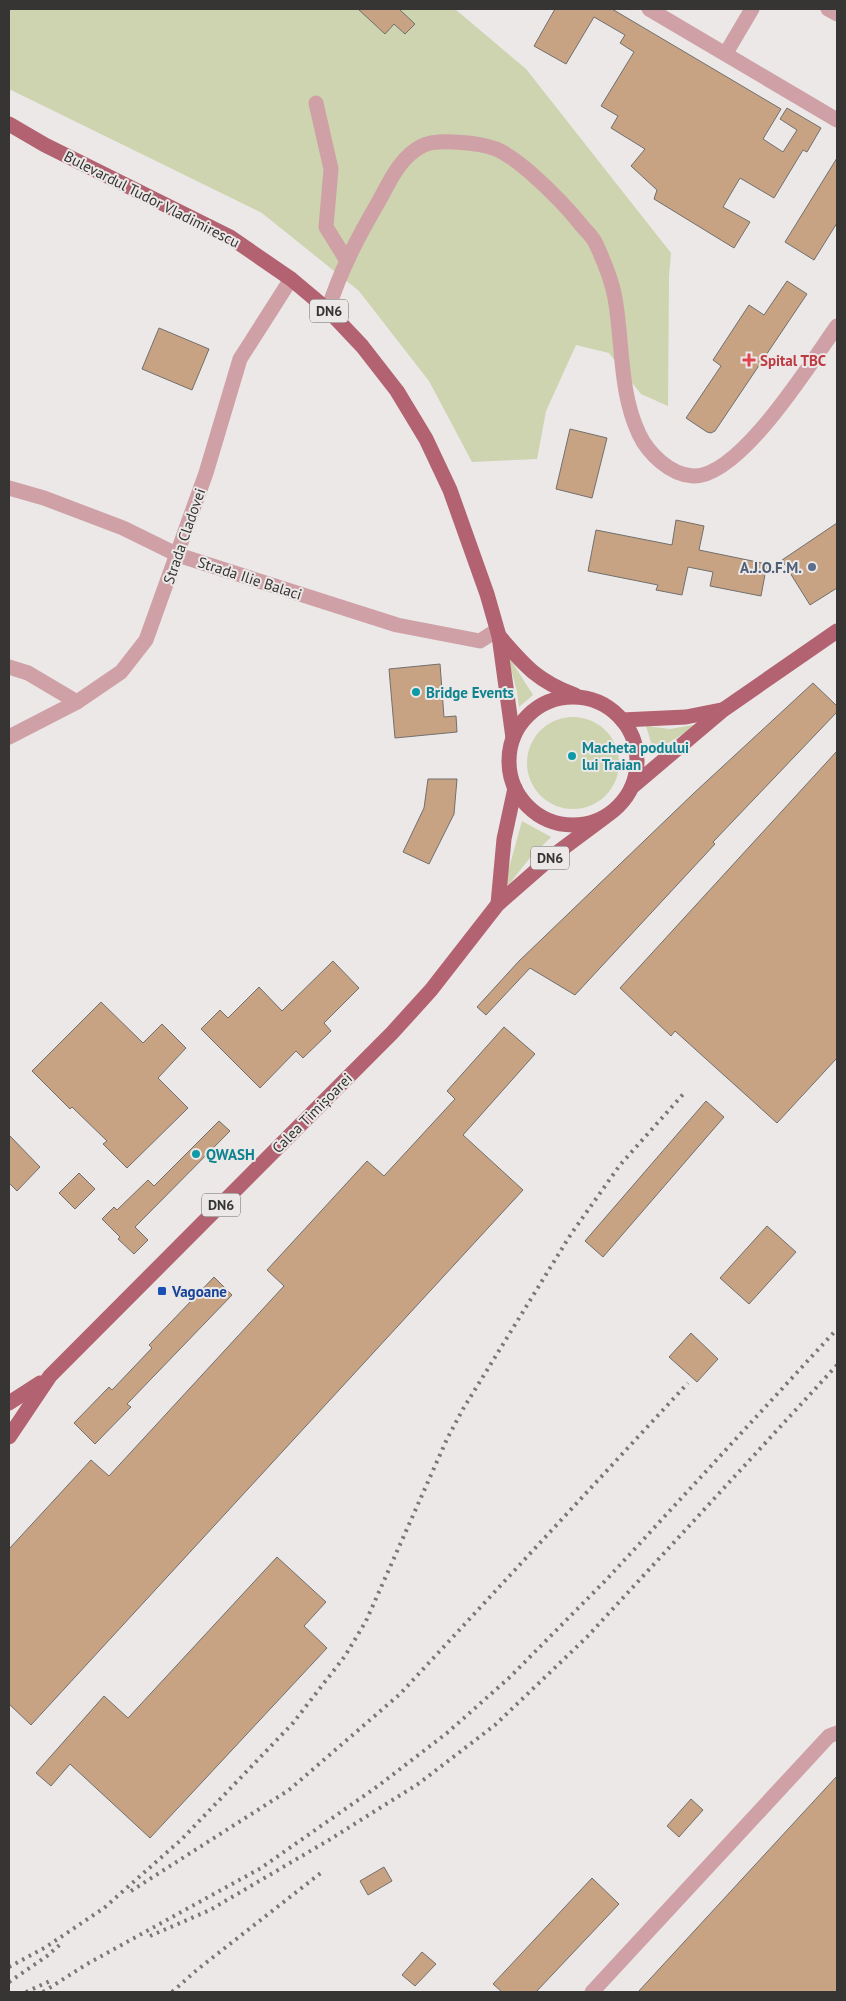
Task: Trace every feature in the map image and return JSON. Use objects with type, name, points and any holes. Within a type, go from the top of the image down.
[{"type":"main road","name":"Bulevardul Tudor Vladimirescu","points":[[9,124],[45,145],[230,237],[291,279],[328,310],[362,346],[397,391],[426,439],[450,490],[498,633],[513,738]]},
{"type":"main road","points":[[632,787],[723,710],[837,631]]},
{"type":"main road","name":"Bulevardul Tudor Vladimirescu","points":[[498,633],[524,665],[540,679],[554,688],[581,697]]},
{"type":"main road","name":"DN6","points":[[581,697],[596,701],[610,709],[622,720],[632,735],[636,752],[636,770],[632,787],[620,804],[605,816],[585,824],[564,825],[543,818],[526,805],[515,788],[510,771],[509,754],[513,738],[521,723],[533,711],[548,702],[564,698],[581,697]]},
{"type":"main road","points":[[622,720],[686,717],[723,710]]},
{"type":"main road","name":"DN6","points":[[498,904],[504,839],[515,788]]},
{"type":"main road","name":"Calea Timișoarei","points":[[9,1437],[50,1376],[392,1033],[431,990],[498,904],[554,855],[605,816]]},
{"type":"main road","name":"Calea Timișoarei","points":[[9,1403],[50,1376]]},
{"type":"street","points":[[649,9],[837,120]]},
{"type":"street","points":[[726,53],[752,9]]},
{"type":"street","points":[[828,9],[837,14]]},
{"type":"street","points":[[316,103],[331,169],[326,227],[347,261]]},
{"type":"street","points":[[328,310],[338,279],[393,174],[406,158],[423,145],[450,141],[496,149],[522,165],[558,197],[595,241],[615,296],[623,376],[628,404],[638,433],[648,452],[670,469],[692,476],[715,471],[748,446],[837,326]]},
{"type":"street","name":"Strada Cladovei","points":[[9,737],[77,702],[121,672],[146,640],[206,473],[240,359],[291,279]]},
{"type":"street","name":"Strada Ilie Balaci","points":[[9,488],[44,498],[123,528],[178,555],[396,625],[480,641],[498,633]]},
{"type":"street","points":[[9,667],[28,673],[77,702]]},
{"type":"street","points":[[592,1992],[829,1736],[837,1733]]},
{"type":"green space","points":[[9,9],[455,9],[526,69],[671,253],[669,276],[668,406],[641,394],[609,353],[576,345],[546,411],[537,459],[472,462],[429,381],[359,291],[262,213],[9,89]]},
{"type":"green space","points":[[507,654],[533,695],[519,707],[517,692]]},
{"type":"green space","points":[[573,717],[591,720],[606,730],[616,745],[619,763],[616,781],[606,796],[591,806],[573,809],[555,806],[540,796],[530,781],[527,763],[530,745],[540,730],[555,720]]},
{"type":"green space","points":[[699,724],[654,752],[646,726],[670,729]]},
{"type":"green space","points":[[522,821],[551,837],[529,859],[502,893]]},
{"type":"building","points":[[358,9],[399,9],[415,24],[405,34],[394,24],[385,34]]},
{"type":"building","points":[[555,9],[612,9],[781,109],[763,139],[783,152],[797,130],[780,119],[787,108],[821,128],[807,152],[803,150],[774,198],[740,178],[723,207],[750,222],[734,248],[654,199],[657,190],[631,166],[645,149],[611,128],[618,116],[601,106],[634,52],[620,43],[625,35],[594,17],[566,64],[534,46]]},
{"type":"building","points":[[837,158],[837,223],[814,260],[785,242]]},
{"type":"building","points":[[787,281],[807,294],[715,431],[707,432],[686,418],[721,366],[713,360],[749,305],[764,315]]},
{"type":"building","points":[[159,328],[209,349],[192,390],[142,369]]},
{"type":"building","points":[[570,429],[607,438],[592,498],[556,489]]},
{"type":"building","points":[[676,520],[704,526],[699,550],[767,564],[761,596],[710,586],[713,572],[688,567],[682,595],[656,590],[658,585],[588,571],[596,530],[672,545]]},
{"type":"building","name":"A.J.O.F.M.","points":[[837,523],[837,588],[810,605],[782,560]]},
{"type":"building","name":"Bridge Events","points":[[440,664],[444,717],[456,716],[457,732],[395,738],[389,669]]},
{"type":"building","points":[[813,683],[837,706],[837,712],[713,842],[715,844],[575,995],[530,968],[486,1015],[477,1007],[519,961],[694,793]]},
{"type":"building","points":[[837,751],[837,1058],[777,1123],[675,1031],[671,1036],[620,988]]},
{"type":"building","points":[[428,779],[457,779],[454,814],[429,864],[403,852],[424,808]]},
{"type":"building","points":[[333,961],[359,988],[324,1023],[331,1031],[303,1058],[296,1051],[260,1088],[201,1029],[220,1010],[228,1018],[259,987],[282,1011]]},
{"type":"building","points":[[101,1002],[143,1043],[162,1024],[186,1048],[158,1078],[188,1108],[127,1168],[103,1144],[107,1141],[72,1107],[70,1109],[32,1071]]},
{"type":"building","points":[[504,1027],[535,1054],[463,1135],[523,1190],[31,1725],[9,1704],[9,1549],[91,1460],[109,1476],[284,1286],[267,1270],[367,1161],[384,1176],[455,1099],[447,1091]]},
{"type":"building","points":[[706,1101],[724,1117],[603,1257],[585,1241]]},
{"type":"building","points":[[219,1121],[230,1131],[135,1227],[148,1240],[134,1254],[118,1239],[120,1237],[102,1219],[114,1207],[117,1210],[148,1180],[154,1186]]},
{"type":"building","points":[[9,1135],[40,1167],[17,1191],[9,1183]]},
{"type":"building","points":[[79,1173],[95,1189],[75,1209],[59,1193]]},
{"type":"building","points":[[767,1226],[796,1252],[749,1304],[720,1278]]},
{"type":"building","points":[[214,1277],[232,1295],[127,1404],[131,1407],[95,1444],[74,1423],[109,1387],[112,1390],[152,1348],[149,1345]]},
{"type":"building","points":[[691,1333],[718,1359],[697,1382],[669,1357]]},
{"type":"building","points":[[277,1557],[326,1602],[304,1626],[327,1648],[150,1838],[70,1764],[51,1786],[36,1773],[104,1696],[128,1718]]},
{"type":"building","points":[[837,1776],[837,1992],[638,1992]]},
{"type":"building","points":[[691,1799],[703,1810],[679,1837],[667,1826]]},
{"type":"building","points":[[384,1867],[392,1881],[368,1895],[360,1881]]},
{"type":"building","points":[[592,1878],[619,1904],[536,1992],[502,1992],[493,1984]]},
{"type":"building","points":[[422,1952],[436,1964],[415,1986],[402,1975]]},
{"type":"railway","points":[[9,1967],[46,1947],[104,1908],[182,1839],[293,1723],[345,1656],[366,1621],[447,1439],[463,1409],[571,1234],[620,1165],[686,1091]]},
{"type":"railway","points":[[43,1992],[87,1964],[261,1868],[378,1786],[447,1733],[510,1677],[607,1579],[837,1329]]},
{"type":"railway","points":[[150,1936],[210,1910],[329,1840],[418,1784],[495,1725],[587,1637],[837,1365]]},
{"type":"railway","points":[[131,1891],[289,1790],[400,1694],[688,1383]]},
{"type":"railway","points":[[172,1992],[198,1969],[322,1872]]},
{"type":"railway","points":[[9,1982],[47,1956],[63,1942]]},
{"type":"railway","points":[[26,1992],[50,1981]]},
{"type":"place","name":"Spital TBC","points":[[749,360]]},
{"type":"place","name":"A.J.O.F.M.","points":[[812,567]]},
{"type":"place","name":"Bridge Events","points":[[416,692]]},
{"type":"place","name":"Macheta podului lui Traian","points":[[572,756]]},
{"type":"place","name":"QWASH","points":[[196,1154]]},
{"type":"place","name":"Vagoane","points":[[162,1291]]}]
